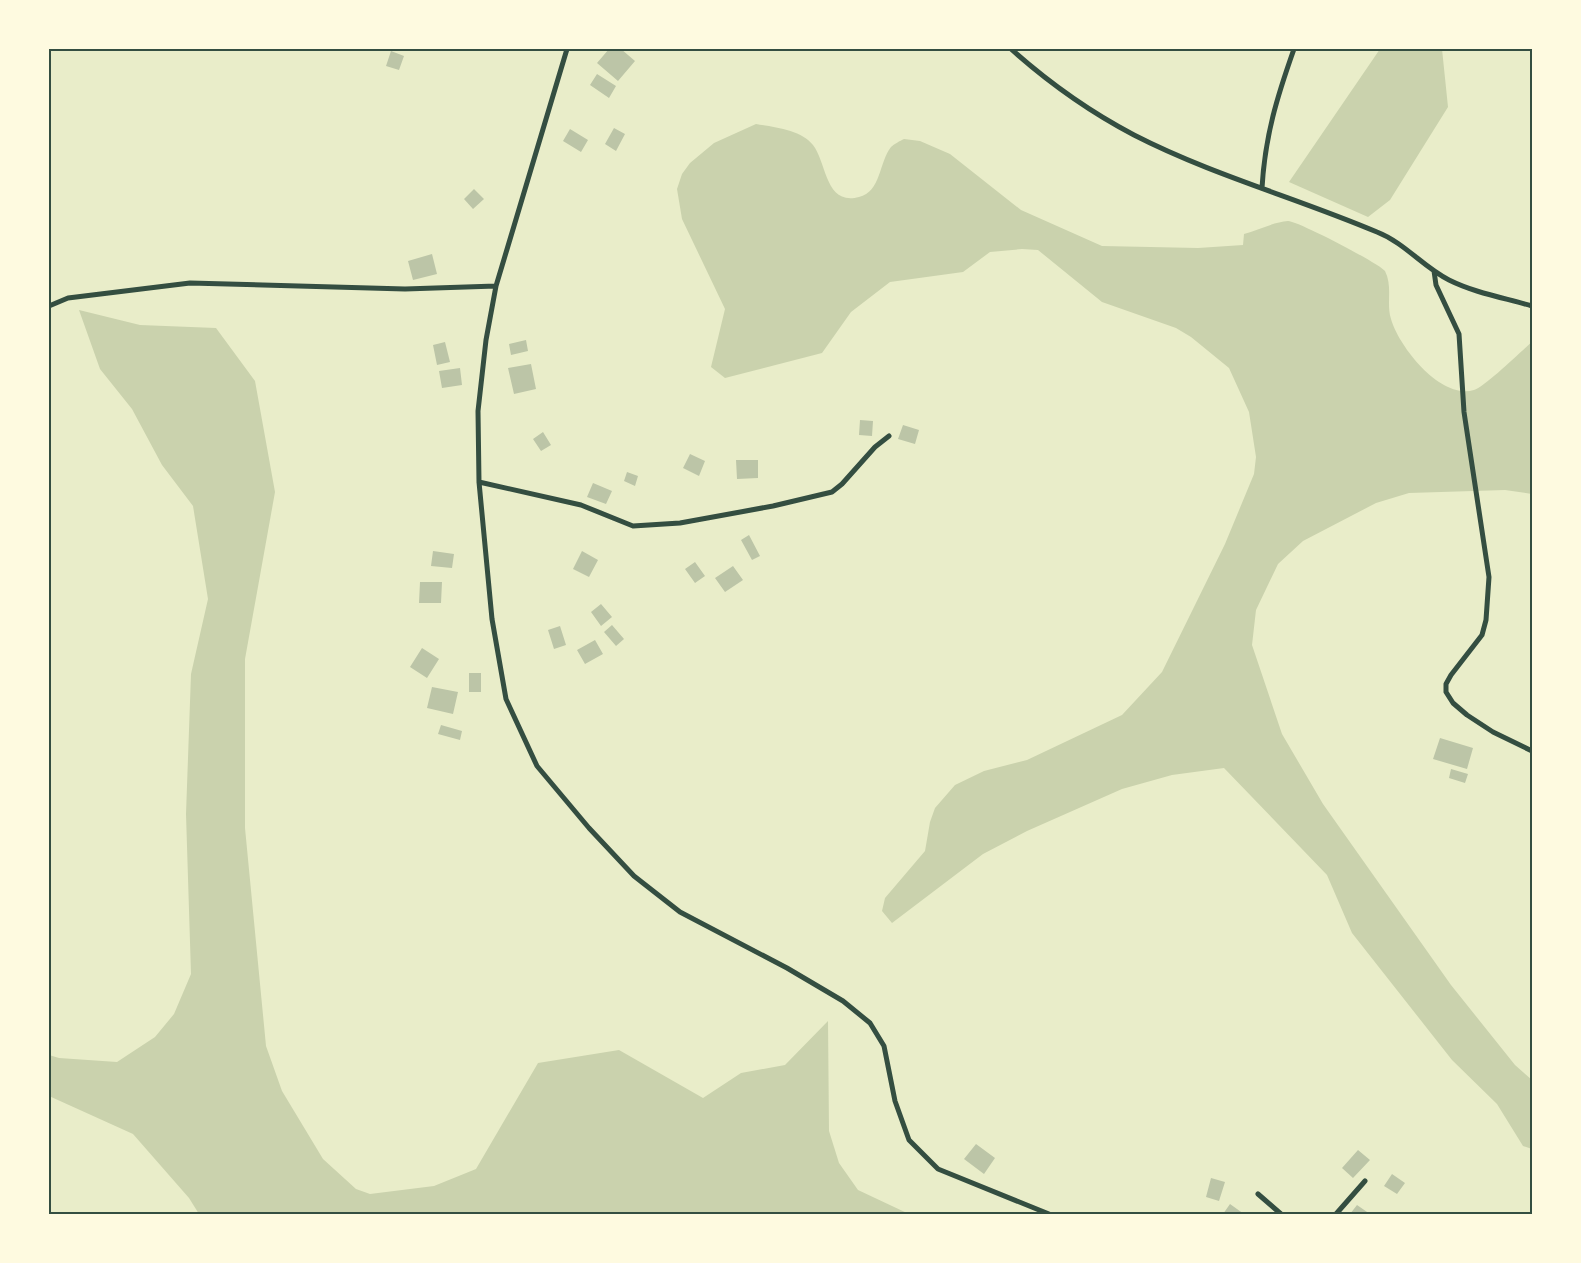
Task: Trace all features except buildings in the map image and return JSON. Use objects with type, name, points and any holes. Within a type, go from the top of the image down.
[{"type":"street","points":[[567,49],[496,286],[486,340],[478,411],[479,482],[492,619],[506,699],[537,766],[589,828],[634,876],[688,916],[787,968],[843,1001],[870,1022],[884,1046],[895,1101],[909,1140],[938,1169],[1049,1214]]},
{"type":"street","points":[[1011,49],[1052,83],[1089,109],[1135,136],[1262,188],[1380,233],[1410,250],[1434,271],[1471,288],[1532,306]]},
{"type":"street","points":[[1262,188],[1264,158],[1274,104],[1294,49]]},
{"type":"street","points":[[1434,271],[1436,285],[1459,334],[1464,412],[1489,577],[1486,620],[1482,635],[1451,675],[1446,684],[1446,692],[1453,703],[1466,715],[1493,732],[1532,751]]},
{"type":"street","points":[[49,306],[68,298],[190,283],[404,289],[496,286]]},
{"type":"street","points":[[479,482],[581,505],[633,526],[680,523],[773,506],[832,492],[842,484],[875,447],[890,436]]},
{"type":"street","points":[[1336,1214],[1365,1181]]},
{"type":"street","points":[[1258,1194],[1281,1214]]},
{"type":"green space","points":[[1380,49],[1442,49],[1448,107],[1390,200],[1368,217],[1289,182]]},
{"type":"green space","points":[[756,124],[787,130],[808,140],[818,153],[833,189],[839,195],[848,198],[866,194],[876,183],[891,147],[904,139],[920,141],[950,154],[1021,210],[1102,246],[1198,248],[1243,245],[1244,234],[1272,224],[1288,221],[1295,223],[1355,252],[1385,271],[1389,283],[1391,319],[1403,343],[1423,369],[1435,379],[1448,387],[1461,391],[1474,390],[1479,387],[1532,342],[1532,494],[1505,490],[1409,493],[1376,503],[1303,541],[1278,564],[1256,610],[1252,645],[1282,734],[1323,804],[1451,985],[1515,1065],[1532,1080],[1532,1149],[1523,1146],[1497,1104],[1452,1060],[1352,933],[1327,875],[1224,768],[1172,775],[1122,789],[1027,831],[983,854],[892,923],[882,911],[885,898],[925,851],[930,822],[935,808],[955,785],[984,771],[1027,760],[1122,715],[1162,672],[1225,544],[1254,474],[1256,457],[1249,412],[1229,368],[1191,337],[1176,328],[1102,302],[1038,250],[1022,249],[990,252],[963,272],[890,282],[851,312],[822,353],[725,378],[711,367],[725,309],[682,219],[677,189],[682,174],[690,163],[714,143]]},
{"type":"green space","points":[[79,310],[140,325],[216,328],[255,381],[275,492],[245,659],[245,828],[266,1046],[282,1091],[323,1159],[356,1189],[370,1194],[434,1186],[476,1169],[538,1063],[619,1050],[703,1098],[741,1073],[785,1065],[828,1021],[829,1131],[839,1163],[858,1190],[909,1214],[199,1214],[189,1198],[133,1134],[49,1096],[49,1055],[59,1058],[117,1062],[155,1037],[174,1014],[191,974],[186,814],[191,674],[208,599],[193,506],[162,465],[132,409],[100,369]]}]
